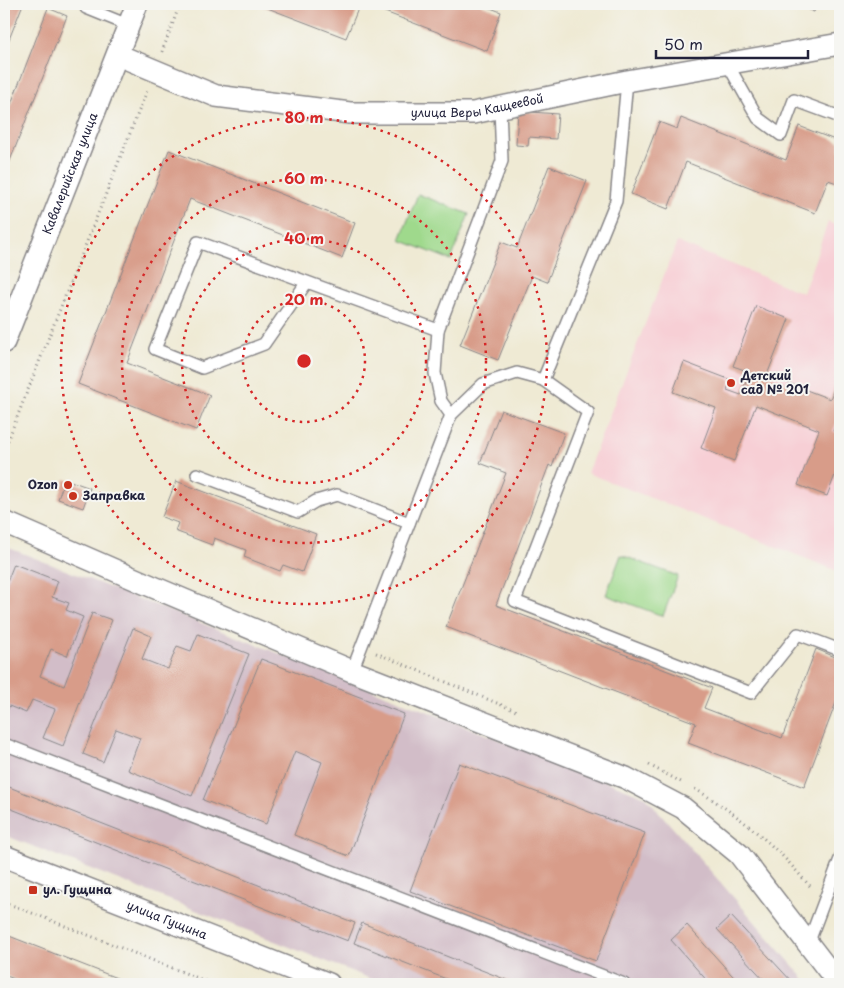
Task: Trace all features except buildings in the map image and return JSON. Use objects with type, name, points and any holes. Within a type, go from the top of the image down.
[{"type":"street","name":"Кавалерийская улица","points":[[4,342],[137,4]]},
{"type":"street","name":"улица Веры Кащеевой","points":[[118,55],[216,96],[350,113],[472,113],[627,81],[840,44]]},
{"type":"street","points":[[4,522],[144,584],[352,670],[626,778],[682,808],[739,854],[839,984]]},
{"type":"street","name":"улица Гущина","points":[[4,856],[329,984]]},
{"type":"lane","points":[[86,8],[128,25]]},
{"type":"lane","points":[[727,63],[758,118],[781,135],[794,100],[840,117]]},
{"type":"lane","points":[[543,380],[616,201],[627,81]]},
{"type":"lane","points":[[450,415],[442,401],[436,373],[438,330],[502,161],[500,107]]},
{"type":"lane","points":[[307,282],[264,344],[202,368],[156,349],[198,242],[438,330]]},
{"type":"lane","points":[[352,670],[450,415],[483,384],[517,373],[543,380],[588,412],[515,601],[751,693],[798,634],[840,650]]},
{"type":"lane","points":[[197,474],[298,512],[316,501],[337,496],[409,523]]},
{"type":"lane","points":[[4,744],[624,984]]},
{"type":"lane","points":[[808,944],[840,859]]},
{"type":"path","points":[[4,450],[180,4]]},
{"type":"path","points":[[4,902],[212,984]]},
{"type":"shaded area","name":"Детский сад № 201","points":[[828,222],[840,227],[840,572],[587,473],[677,242],[803,293]]},
{"type":"shaded area","points":[[4,546],[646,797],[809,984],[384,984],[4,835]]},
{"type":"shaded area","points":[[840,881],[840,909],[833,900]]},
{"type":"green space","points":[[418,194],[469,214],[451,260],[400,240]]},
{"type":"green space","points":[[621,555],[678,576],[663,616],[606,595]]},
{"type":"place","name":"Детский сад № 201","points":[[731,383]]},
{"type":"place","name":"Ozon","points":[[68,485]]},
{"type":"place","name":"Заправка","points":[[73,496]]},
{"type":"place","name":"ул. Гущина","points":[[33,890]]}]
